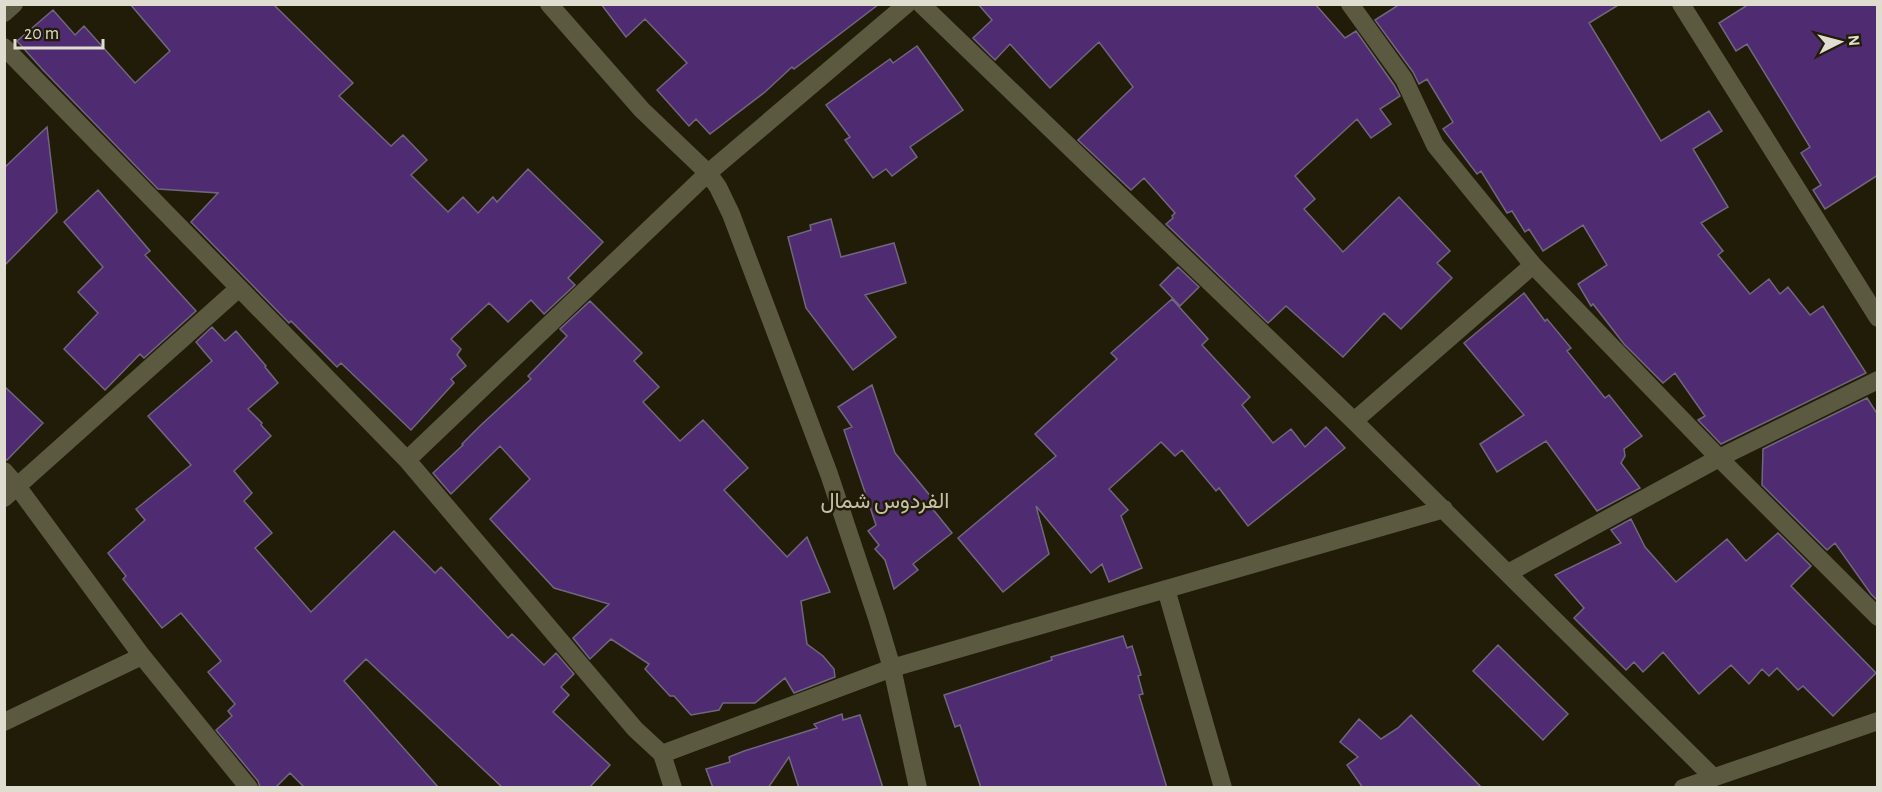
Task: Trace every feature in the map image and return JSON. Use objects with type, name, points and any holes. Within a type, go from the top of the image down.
[{"type":"street","points":[[4,13],[14,4]]},
{"type":"street","points":[[549,4],[642,110],[708,173],[718,187],[731,214],[829,474],[892,668],[918,788]]},
{"type":"street","points":[[407,460],[708,173],[907,4]]},
{"type":"street","points":[[921,4],[1354,421],[1713,777]]},
{"type":"street","points":[[1350,4],[1404,79],[1435,145],[1533,265],[1719,458],[1878,617]]},
{"type":"street","points":[[1681,4],[1878,318]]},
{"type":"street","points":[[4,48],[407,460],[635,729],[662,754],[673,788]]},
{"type":"street","points":[[1354,421],[1533,265]]},
{"type":"street","points":[[11,492],[239,288]]},
{"type":"street","points":[[1508,573],[1719,458],[1878,380]]},
{"type":"street","points":[[4,471],[11,492],[249,788]]},
{"type":"street","points":[[662,754],[892,668],[1444,509]]},
{"type":"street","points":[[1166,589],[1223,788]]},
{"type":"street","points":[[4,722],[142,656]]},
{"type":"street","points":[[1683,788],[1878,721]]},
{"type":"building","points":[[130,4],[273,4],[353,83],[339,96],[391,146],[403,135],[427,160],[411,175],[448,212],[463,197],[478,213],[493,197],[497,202],[528,169],[603,242],[568,278],[575,285],[544,314],[531,300],[508,322],[489,303],[451,339],[461,349],[457,355],[466,366],[451,379],[454,383],[411,430],[341,363],[337,367],[291,321],[289,323],[191,222],[218,193],[158,189],[17,41],[53,10],[75,35],[84,26],[135,83],[170,51]]},
{"type":"building","points":[[601,4],[879,4],[794,69],[792,67],[765,92],[710,134],[696,119],[689,126],[657,90],[687,63],[645,19],[626,37]]},
{"type":"building","points":[[978,4],[1315,4],[1345,38],[1356,31],[1400,96],[1380,109],[1391,124],[1371,138],[1357,119],[1295,176],[1315,199],[1304,209],[1343,252],[1399,197],[1450,251],[1437,263],[1452,278],[1401,329],[1384,313],[1343,357],[1286,306],[1268,323],[1166,224],[1175,213],[1144,178],[1131,190],[1078,140],[1133,87],[1099,42],[1050,88],[1010,44],[995,60],[973,38],[992,20]]},
{"type":"building","points":[[1400,4],[1620,4],[1589,23],[1661,141],[1709,111],[1722,131],[1693,149],[1728,207],[1701,223],[1723,251],[1718,255],[1750,294],[1769,279],[1780,294],[1788,287],[1810,315],[1823,306],[1866,373],[1721,444],[1698,420],[1705,416],[1675,373],[1663,383],[1624,344],[1593,304],[1591,306],[1578,284],[1607,265],[1583,225],[1543,251],[1529,229],[1525,232],[1512,211],[1507,213],[1481,171],[1477,174],[1443,129],[1453,122],[1427,79],[1419,84],[1413,72],[1375,20]]},
{"type":"building","points":[[1749,4],[1878,4],[1878,175],[1825,209],[1813,190],[1821,185],[1801,153],[1810,147],[1747,44],[1736,51],[1719,23]]},
{"type":"building","points":[[917,46],[963,110],[910,147],[917,157],[892,176],[886,169],[873,178],[845,140],[850,137],[826,105],[890,59],[893,63]]},
{"type":"building","points":[[47,127],[57,212],[4,266],[4,168]]},
{"type":"building","points":[[98,190],[150,251],[145,255],[196,311],[144,358],[140,354],[105,390],[64,349],[98,313],[78,292],[103,267],[64,222]]},
{"type":"building","points":[[831,219],[841,257],[894,243],[906,283],[865,295],[896,337],[853,370],[806,308],[788,237],[811,230],[810,225]]},
{"type":"building","points":[[1178,267],[1199,287],[1180,306],[1160,285]]},
{"type":"building","points":[[1524,293],[1545,321],[1547,319],[1571,348],[1567,351],[1605,398],[1609,395],[1642,436],[1624,449],[1625,456],[1621,463],[1640,488],[1597,511],[1546,441],[1497,472],[1480,444],[1524,415],[1464,343]]},
{"type":"building","points":[[1172,299],[1208,339],[1202,345],[1250,397],[1242,405],[1273,443],[1291,429],[1305,447],[1326,427],[1345,448],[1248,526],[1219,488],[1216,491],[1182,450],[1175,456],[1161,442],[1109,489],[1128,510],[1121,516],[1142,568],[1109,582],[1102,564],[1091,573],[1036,506],[1049,554],[1003,592],[958,538],[1056,456],[1035,434],[1117,359],[1111,353]]},
{"type":"building","points":[[590,301],[642,353],[634,361],[659,387],[643,402],[680,441],[703,420],[748,468],[724,490],[787,557],[807,537],[830,592],[801,601],[807,644],[823,656],[834,669],[835,677],[794,693],[785,678],[755,703],[723,703],[719,710],[691,715],[645,669],[649,664],[611,639],[590,659],[573,638],[609,604],[554,588],[490,519],[530,479],[500,446],[451,494],[433,473],[531,379],[528,376],[567,336],[560,329]]},
{"type":"building","points":[[212,327],[225,341],[236,331],[278,383],[248,409],[271,436],[234,471],[252,493],[244,501],[272,533],[255,548],[311,612],[394,531],[435,573],[441,567],[508,638],[512,634],[544,665],[556,653],[574,674],[561,687],[569,695],[553,712],[610,765],[589,788],[503,788],[366,659],[344,681],[439,788],[305,788],[290,773],[275,788],[260,787],[258,781],[216,730],[232,716],[228,711],[235,704],[208,672],[221,661],[181,613],[162,628],[123,579],[126,576],[108,553],[145,520],[136,509],[191,465],[148,416],[212,361],[196,342]]},
{"type":"building","points":[[872,385],[895,453],[932,498],[927,502],[952,533],[913,564],[918,570],[894,589],[885,560],[875,549],[879,545],[868,531],[876,525],[844,430],[852,427],[838,407]]},
{"type":"building","points":[[4,386],[43,423],[7,460],[4,460]]},
{"type":"building","points":[[1867,398],[1878,415],[1878,601],[1835,543],[1827,550],[1762,485],[1763,449]]},
{"type":"building","points":[[1631,519],[1645,547],[1676,582],[1727,539],[1746,561],[1778,533],[1811,566],[1791,586],[1876,673],[1833,716],[1803,686],[1798,690],[1777,668],[1769,676],[1762,669],[1749,684],[1731,665],[1699,694],[1663,652],[1643,672],[1634,662],[1626,670],[1574,618],[1584,608],[1555,575],[1621,543],[1611,530]]},
{"type":"building","points":[[1123,636],[1127,648],[1132,646],[1141,675],[1138,676],[1143,694],[1139,695],[1167,788],[981,788],[960,725],[955,727],[944,695],[1052,660],[1051,657]]},
{"type":"building","points":[[1498,645],[1568,714],[1543,740],[1473,671]]},
{"type":"building","points":[[842,714],[843,720],[860,715],[883,788],[799,788],[789,757],[768,788],[713,788],[706,769],[730,762],[729,757],[744,751],[817,728],[814,724]]},
{"type":"building","points":[[1411,715],[1482,788],[1363,788],[1347,765],[1358,757],[1340,742],[1359,719],[1381,739],[1398,728]]},
{"type":"district","name":"الفردوس شمال","points":[[885,500]]}]
